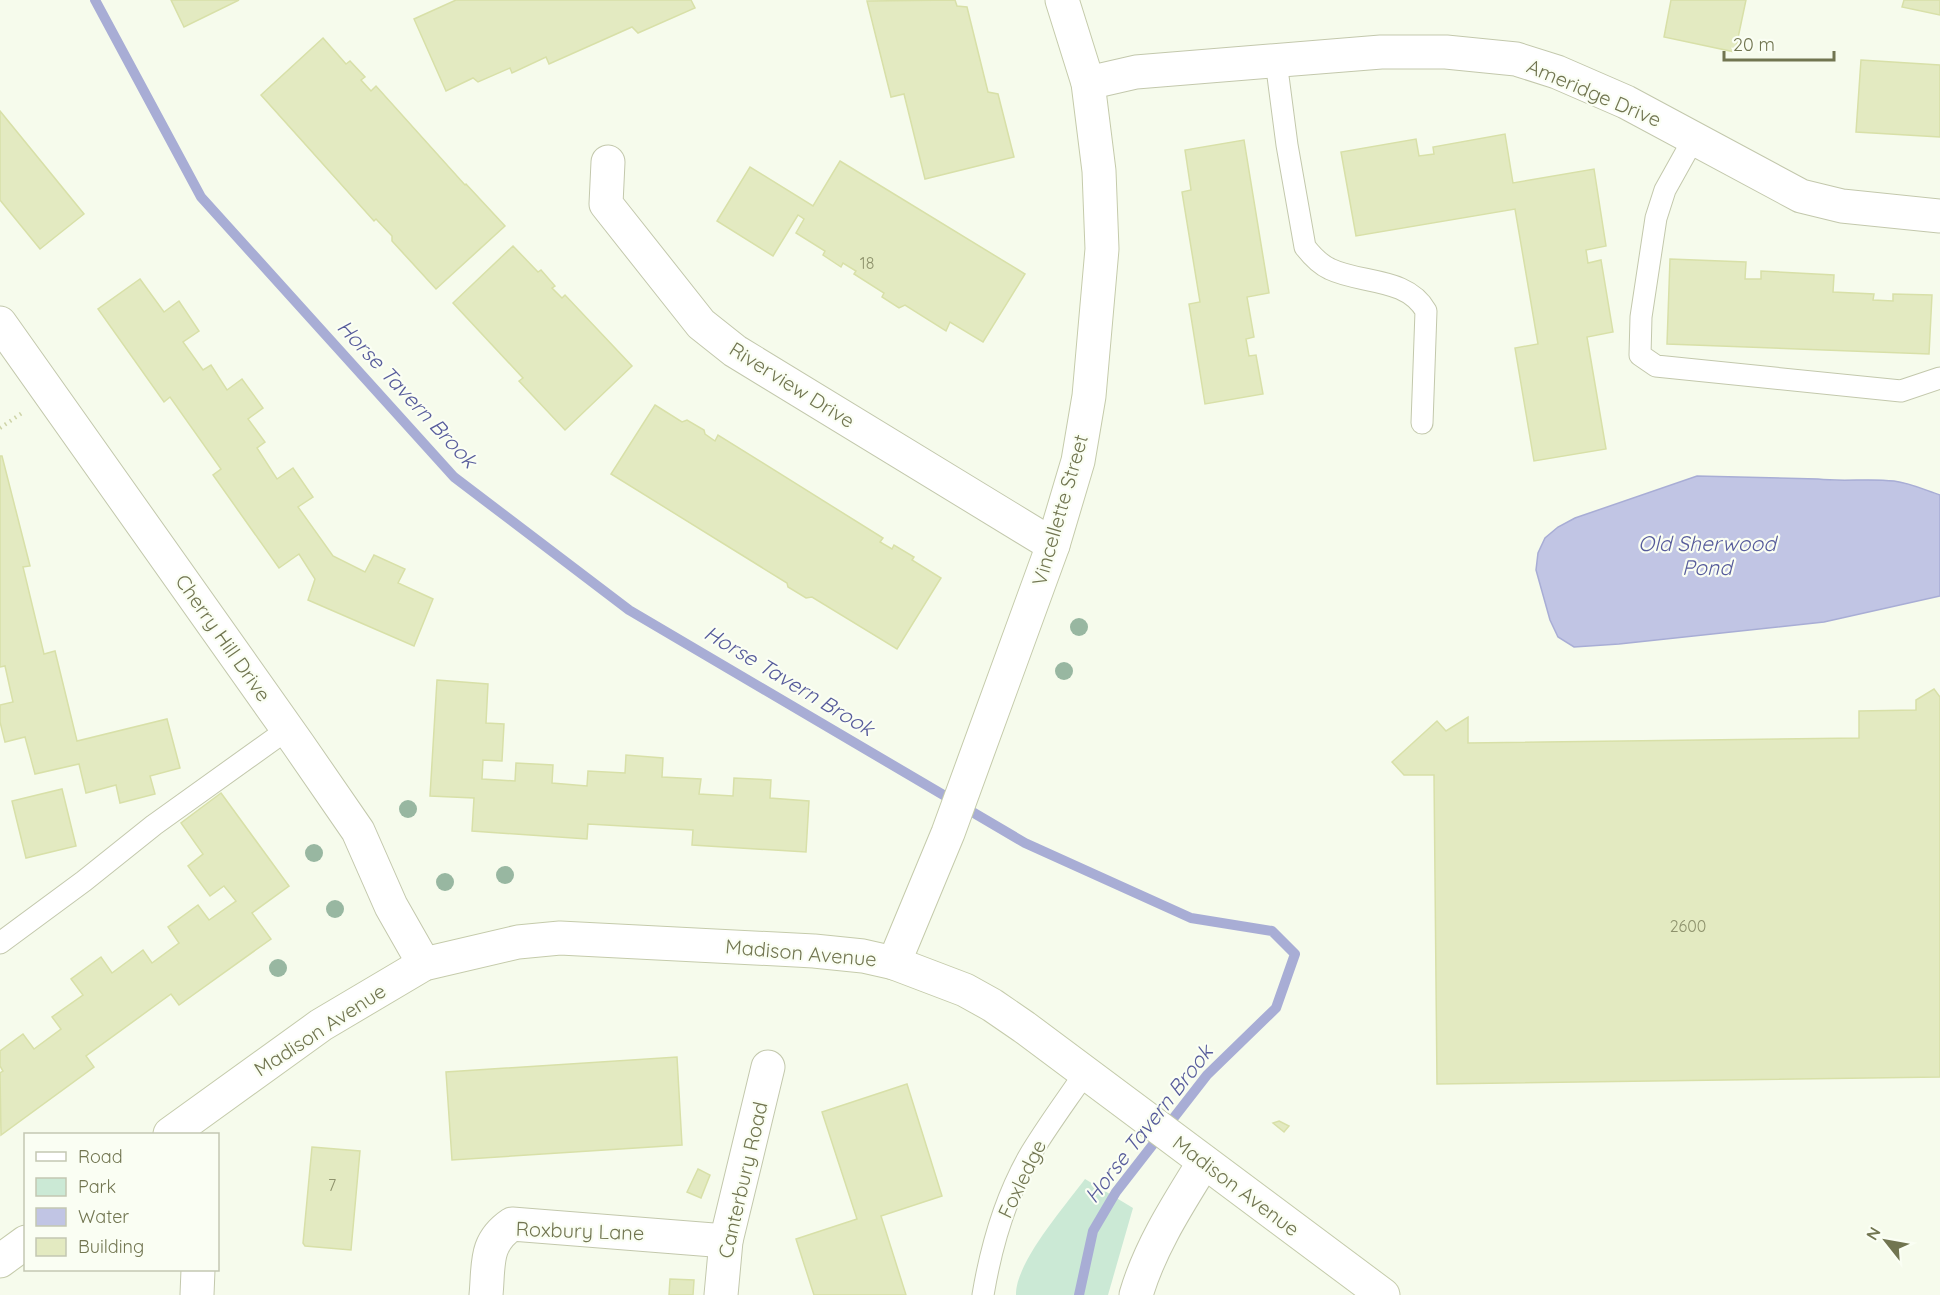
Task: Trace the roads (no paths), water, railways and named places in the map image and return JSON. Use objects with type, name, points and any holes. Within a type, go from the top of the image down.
[{"type":"street","name":"Vincellette Street","points":[[894,963],[966,785],[1053,545],[1078,461],[1095,342],[1101,237],[1099,171],[1088,83],[1062,0]]},
{"type":"street","name":"Ameridge Drive","points":[[1088,83],[1136,72],[1381,52],[1446,52],[1516,59],[1557,72],[1626,102],[1801,196],[1842,206],[1940,216]]},
{"type":"street","name":"Riverview Drive","points":[[609,162],[606,204],[700,324],[735,351],[1053,545]]},
{"type":"street","name":"Cherry Hill Drive","points":[[0,323],[358,831],[391,906],[424,964]]},
{"type":"street","name":"Madison Avenue","points":[[184,1130],[321,1025],[424,964],[518,942],[560,938],[831,952],[894,963],[965,990],[992,1005],[1383,1295]]},
{"type":"street","name":"Canterbury Road","points":[[721,1295],[726,1241],[768,1067]]},
{"type":"street","points":[[1136,1295],[1144,1270],[1171,1217],[1196,1156]]},
{"type":"street","name":"Roxbury Lane","points":[[486,1295],[493,1241],[512,1224],[726,1241]]},
{"type":"street","points":[[0,1261],[24,1243]]},
{"type":"street","points":[[197,1295],[198,1271]]},
{"type":"lane","points":[[1276,61],[1287,145],[1305,247],[1315,260],[1331,269],[1407,291],[1420,300],[1426,311],[1422,423]]},
{"type":"lane","points":[[1694,138],[1665,190],[1656,218],[1641,317],[1640,355],[1656,366],[1901,391],[1940,378]]},
{"type":"lane","points":[[0,943],[84,881],[154,825],[288,729]]},
{"type":"lane","name":"Foxledge","points":[[983,1295],[998,1230],[1014,1189],[1028,1159],[1085,1073]]},
{"type":"water","name":"Old Sherwood Pond","points":[[1697,476],[1885,480],[1906,483],[1940,495],[1940,596],[1824,622],[1574,647],[1558,637],[1550,620],[1536,570],[1538,553],[1545,538],[1558,527],[1575,518]]},
{"type":"waterway","name":"Horse Tavern Brook","points":[[95,0],[201,197],[454,477],[629,610],[1025,843],[1191,918],[1272,931],[1295,954],[1276,1008],[1207,1075],[1116,1192],[1093,1231],[1079,1295]]}]
